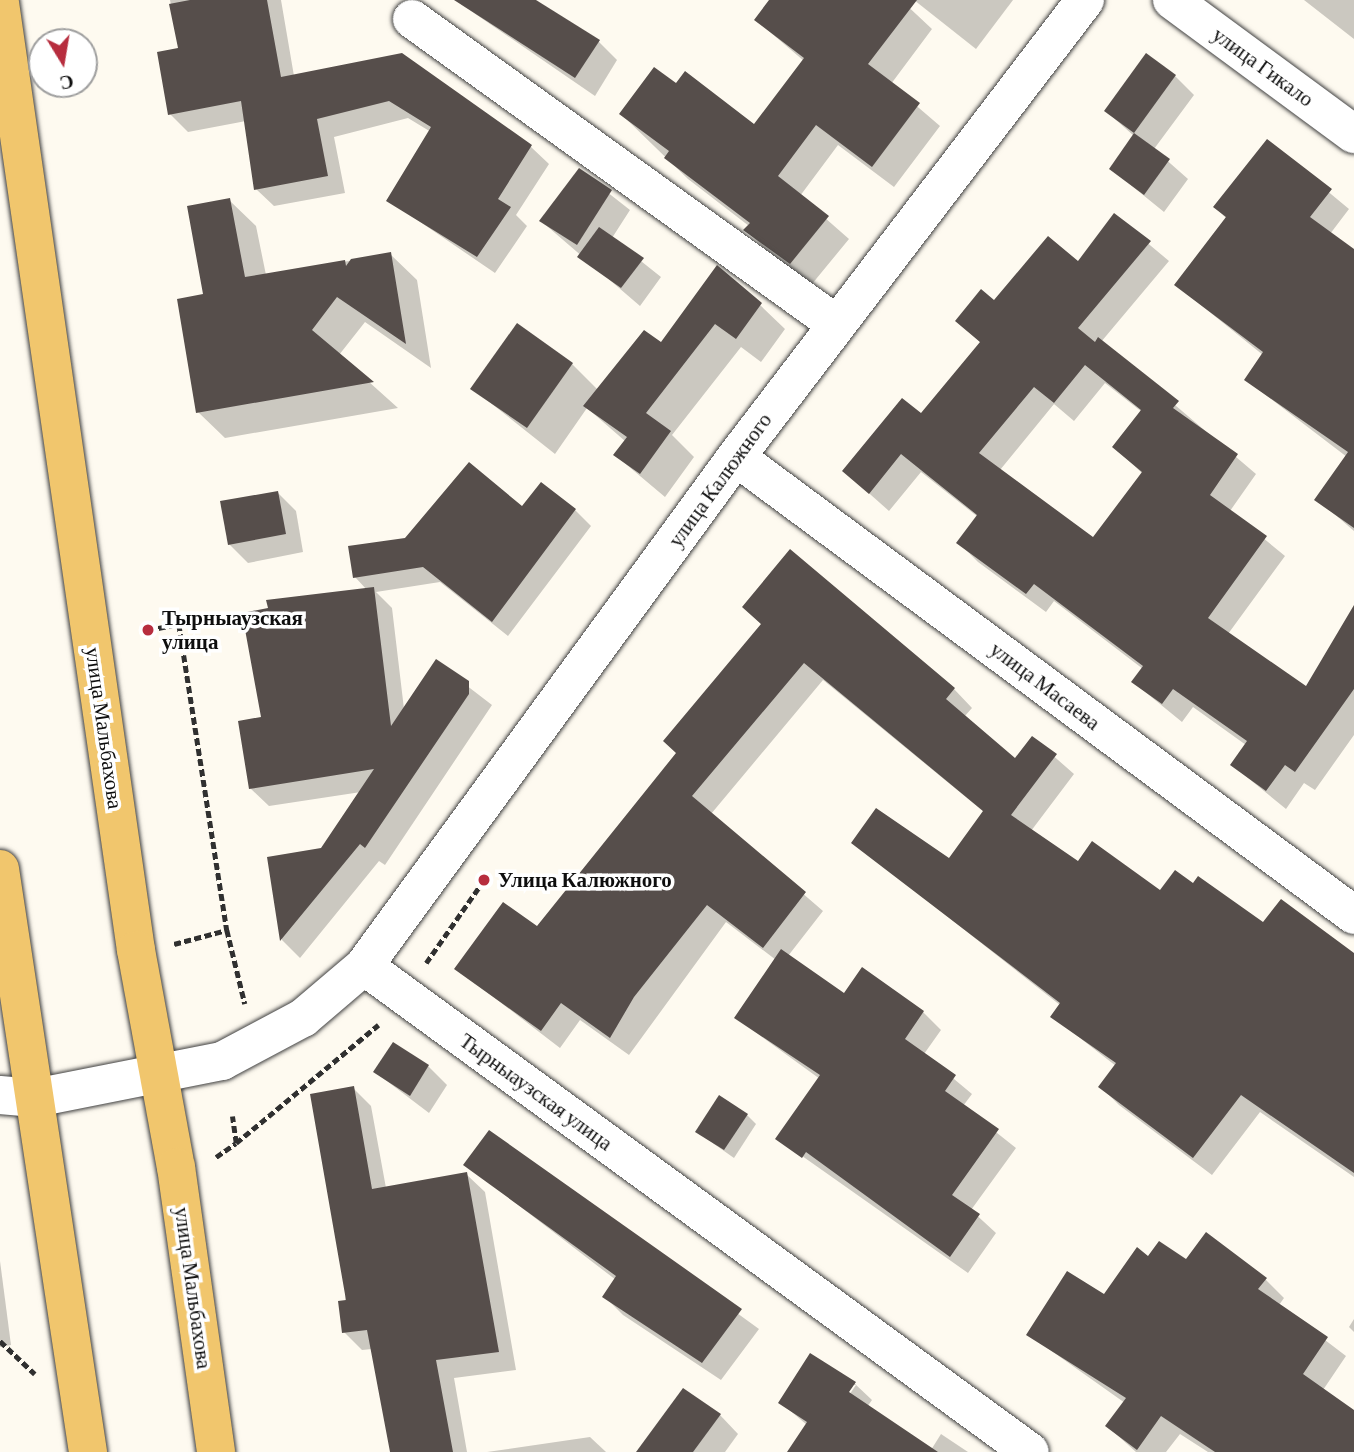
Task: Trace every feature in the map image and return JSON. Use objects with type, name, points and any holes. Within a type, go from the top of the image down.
[{"type":"main road","name":"улица Мальбахова","points":[[0,4],[216,1452]]},
{"type":"main road","points":[[0,869],[17,1096],[88,1452]]},
{"type":"street","name":"улица Калюжного","points":[[364,966],[736,457],[1085,0]]},
{"type":"street","name":"улица Гикало","points":[[1172,0],[1354,134]]},
{"type":"street","points":[[412,19],[836,324]]},
{"type":"street","name":"улица Масаева","points":[[736,457],[1354,915]]},
{"type":"street","points":[[17,1096],[159,1078],[257,1047],[364,966]]},
{"type":"street","name":"Тырныаузская улица","points":[[364,966],[1009,1446]]},
{"type":"path","points":[[148,630],[179,624],[227,930],[246,1003],[235,1007]]},
{"type":"path","points":[[166,946],[227,930]]},
{"type":"path","points":[[208,1163],[236,1143],[232,1116]]},
{"type":"path","points":[[0,1341],[41,1380]]},
{"type":"building","points":[[190,0],[267,0],[281,77],[402,53],[532,145],[498,199],[511,207],[477,257],[386,201],[431,127],[389,101],[317,119],[328,176],[254,190],[241,101],[168,115],[157,52],[178,48],[169,4]]},
{"type":"building","points":[[454,0],[536,0],[600,40],[575,78]]},
{"type":"building","points":[[769,0],[917,0],[868,64],[920,103],[872,167],[816,125],[778,176],[829,216],[790,264],[743,230],[750,223],[664,158],[669,151],[619,114],[654,67],[676,83],[685,71],[754,124],[804,58],[754,20]]},
{"type":"building","points":[[1146,53],[1176,75],[1134,133],[1104,111]]},
{"type":"building","points":[[1134,133],[1170,159],[1144,195],[1109,169]]},
{"type":"building","points":[[1267,139],[1332,189],[1310,217],[1354,249],[1354,528],[1314,500],[1348,452],[1244,380],[1263,352],[1174,285],[1226,217],[1213,207]]},
{"type":"building","points":[[579,168],[612,190],[577,245],[539,221]]},
{"type":"building","points":[[230,198],[245,277],[345,260],[346,266],[351,259],[391,252],[406,344],[337,297],[312,330],[374,382],[196,413],[177,299],[203,294],[187,206]]},
{"type":"building","points":[[1114,213],[1151,241],[1078,328],[1095,342],[1098,337],[1179,401],[1173,408],[1238,454],[1210,495],[1267,536],[1208,618],[1306,686],[1354,605],[1354,689],[1295,772],[1285,765],[1266,791],[1230,765],[1247,741],[1173,689],[1162,704],[1131,682],[1143,666],[1034,584],[1026,594],[956,543],[977,515],[901,454],[869,494],[842,471],[902,398],[921,413],[980,342],[955,321],[981,289],[994,300],[1048,236],[1078,261]],"holes":[[[1085,365],[1141,410],[1112,447],[1142,472],[1093,537],[979,453],[1034,387],[1054,403]]]},
{"type":"building","points":[[599,227],[644,258],[621,288],[577,257]]},
{"type":"building","points":[[717,265],[762,303],[736,339],[715,324],[646,413],[671,431],[640,474],[613,455],[627,437],[583,406],[644,330],[661,342]]},
{"type":"building","points":[[517,323],[573,363],[527,428],[470,389]]},
{"type":"building","points":[[469,462],[522,506],[541,482],[576,509],[492,622],[423,567],[353,578],[348,546],[405,538]]},
{"type":"building","points":[[278,491],[286,534],[228,545],[220,501]]},
{"type":"building","points":[[790,549],[955,688],[946,699],[1015,758],[1032,736],[1057,754],[1011,815],[1078,861],[1092,841],[1160,890],[1175,870],[1193,883],[1198,876],[1263,922],[1281,899],[1354,953],[1354,1173],[1241,1095],[1193,1158],[1098,1087],[1116,1063],[1050,1017],[1060,1003],[851,843],[876,808],[949,858],[983,811],[804,663],[692,796],[806,892],[763,948],[707,905],[634,997],[610,1038],[561,1003],[541,1031],[454,969],[503,902],[537,926],[676,753],[663,741],[761,624],[742,607]]},
{"type":"building","points":[[374,587],[391,726],[436,659],[469,681],[469,694],[365,848],[360,844],[280,941],[267,857],[321,848],[374,769],[249,789],[238,721],[261,717],[242,613],[268,608],[266,600]]},
{"type":"building","points":[[781,949],[844,993],[862,967],[924,1011],[905,1039],[956,1075],[945,1091],[999,1129],[952,1195],[980,1214],[950,1257],[806,1152],[802,1158],[775,1139],[820,1075],[734,1018]]},
{"type":"building","points":[[393,1042],[429,1065],[410,1096],[373,1072]]},
{"type":"building","points":[[354,1086],[372,1189],[467,1172],[499,1352],[436,1360],[453,1452],[390,1452],[367,1330],[342,1333],[338,1301],[346,1300],[310,1094]]},
{"type":"building","points":[[719,1095],[748,1114],[724,1150],[695,1132]]},
{"type":"building","points":[[489,1130],[742,1309],[702,1363],[602,1297],[616,1276],[463,1165]]},
{"type":"building","points":[[1206,1232],[1267,1278],[1258,1289],[1328,1337],[1303,1374],[1354,1410],[1354,1452],[1215,1452],[1161,1416],[1137,1450],[1105,1426],[1126,1398],[1026,1335],[1067,1271],[1104,1294],[1137,1247],[1148,1256],[1159,1241],[1186,1259]]},
{"type":"building","points":[[810,1353],[856,1382],[849,1392],[938,1452],[787,1452],[807,1422],[778,1403]]},
{"type":"building","points":[[683,1388],[721,1414],[693,1452],[636,1452]]},
{"type":"place","name":"Тырныаузская улица","points":[[148,630]]},
{"type":"place","name":"Улица Калюжного","points":[[484,880]]}]
